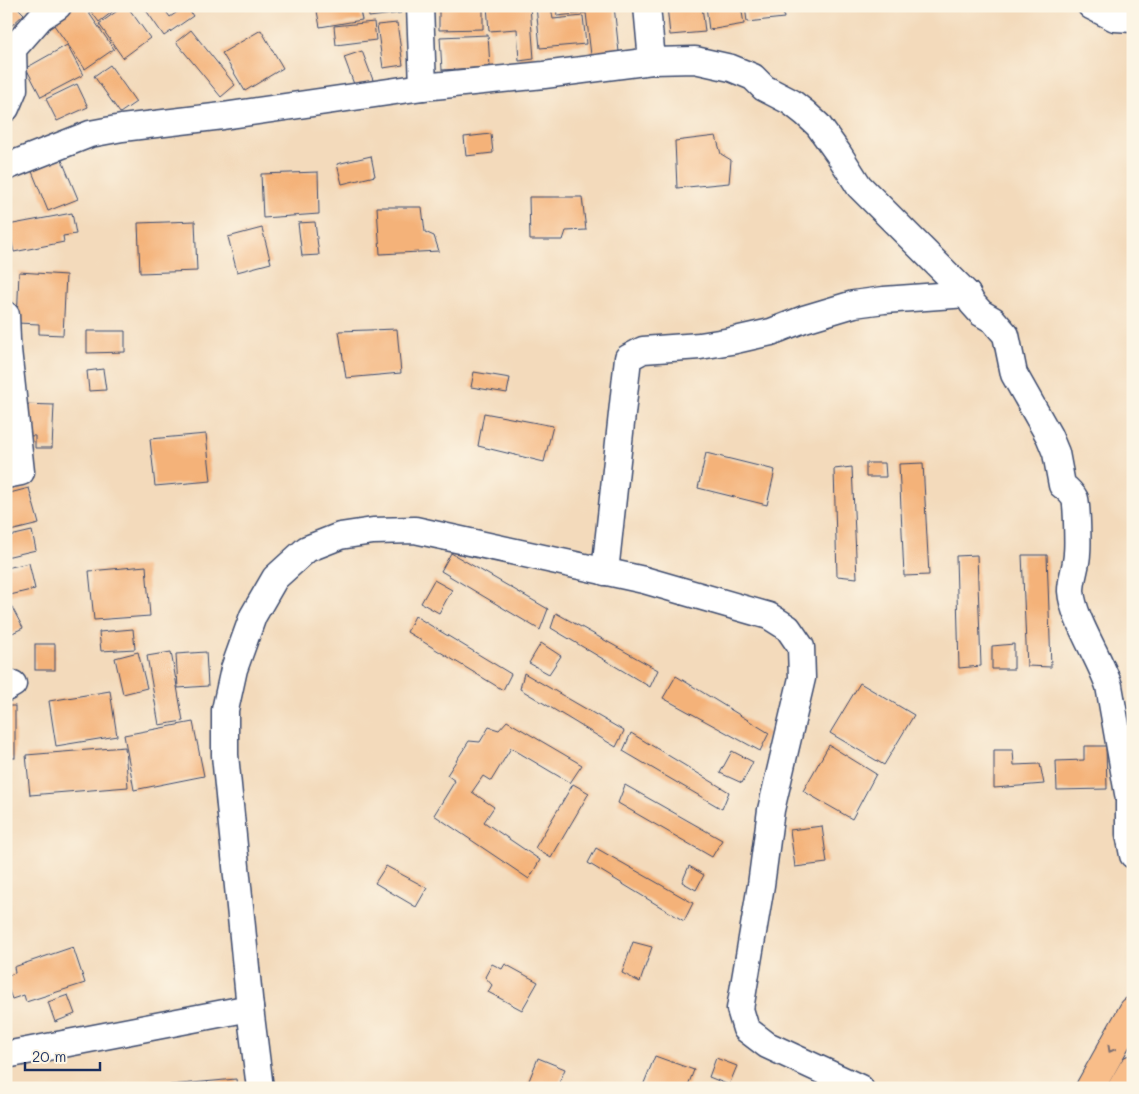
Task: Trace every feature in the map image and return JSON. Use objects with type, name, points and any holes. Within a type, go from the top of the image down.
[{"type":"main road","points":[[1090,1088],[1133,1011]]},
{"type":"main road","points":[[1122,1088],[1133,1069]]},
{"type":"street","points":[[6,108],[14,89],[12,49],[41,17],[58,6]]},
{"type":"street","points":[[420,6],[424,86]]},
{"type":"street","points":[[647,6],[652,61]]},
{"type":"street","points":[[1091,6],[1115,18],[1133,20]]},
{"type":"street","points":[[6,167],[90,134],[424,86],[544,75],[652,61],[695,60],[730,68],[753,78],[764,88],[791,102],[818,125],[859,186],[967,294],[981,313],[993,320],[1006,335],[1014,374],[1049,436],[1056,454],[1062,485],[1069,491],[1076,504],[1078,554],[1071,588],[1072,597],[1109,686],[1129,799],[1129,834],[1133,855]]},
{"type":"street","points":[[605,572],[628,358],[643,350],[700,346],[771,332],[804,319],[854,304],[967,294]]},
{"type":"street","points":[[6,475],[21,472],[7,332]]},
{"type":"street","points":[[260,1088],[250,1008],[225,755],[225,710],[234,669],[253,616],[275,578],[307,549],[340,536],[373,531],[415,530],[644,580],[769,616],[788,628],[801,647],[802,678],[771,810],[761,885],[740,1009],[746,1029],[767,1045],[860,1088]]},
{"type":"street","points":[[6,1055],[250,1008]]},
{"type":"building","points":[[6,6],[16,6],[24,14],[9,28],[6,25]]},
{"type":"building","points":[[66,6],[84,6],[114,49],[85,69],[49,18]]},
{"type":"building","points":[[87,6],[120,6],[99,22]]},
{"type":"building","points":[[124,6],[127,6],[150,38],[123,58],[99,24]]},
{"type":"building","points":[[143,6],[162,6],[170,17],[186,6],[193,16],[164,36]]},
{"type":"building","points":[[316,6],[359,6],[362,20],[320,27]]},
{"type":"building","points":[[368,6],[400,6],[401,13],[369,17]]},
{"type":"building","points":[[439,6],[483,6],[483,29],[439,30]]},
{"type":"building","points":[[487,6],[530,6],[534,59],[519,61],[517,29],[489,31]]},
{"type":"building","points":[[536,6],[551,6],[553,19],[583,16],[586,44],[540,48]]},
{"type":"building","points":[[556,6],[614,6],[619,52],[591,55],[586,13],[557,16]]},
{"type":"building","points":[[667,6],[702,6],[705,32],[670,35]]},
{"type":"building","points":[[706,6],[741,6],[744,24],[709,30]]},
{"type":"building","points":[[745,6],[782,6],[784,18],[747,22]]},
{"type":"building","points":[[374,22],[376,40],[336,45],[334,26]]},
{"type":"building","points":[[397,23],[403,65],[383,68],[377,25]]},
{"type":"building","points":[[191,30],[235,85],[221,97],[176,42]]},
{"type":"building","points":[[261,30],[283,68],[245,91],[222,53]]},
{"type":"building","points":[[488,35],[490,67],[442,70],[440,37]]},
{"type":"building","points":[[67,45],[83,75],[41,97],[26,68]]},
{"type":"building","points":[[362,51],[373,80],[355,87],[344,57]]},
{"type":"building","points":[[110,65],[136,102],[120,113],[94,76]]},
{"type":"building","points":[[77,84],[88,107],[57,121],[46,99]]},
{"type":"building","points":[[491,134],[493,153],[466,156],[464,137]]},
{"type":"building","points":[[716,136],[721,154],[731,160],[729,183],[677,188],[675,141]]},
{"type":"building","points":[[371,156],[375,176],[342,184],[337,164]]},
{"type":"building","points":[[61,158],[78,199],[48,211],[31,169]]},
{"type":"building","points":[[318,172],[319,214],[263,218],[261,174]]},
{"type":"building","points":[[529,197],[582,197],[586,230],[566,231],[563,240],[530,240]]},
{"type":"building","points":[[377,207],[422,207],[425,232],[434,236],[439,251],[380,254]]},
{"type":"building","points":[[72,213],[76,234],[63,236],[64,242],[14,252],[8,225]]},
{"type":"building","points":[[195,221],[197,271],[140,273],[138,223]]},
{"type":"building","points":[[315,222],[319,255],[302,256],[298,223]]},
{"type":"building","points":[[262,228],[271,263],[237,272],[228,237]]},
{"type":"building","points":[[19,272],[66,275],[63,335],[39,334],[39,324],[17,323]]},
{"type":"building","points":[[397,329],[401,373],[346,378],[339,331]]},
{"type":"building","points":[[87,331],[125,331],[125,352],[87,353]]},
{"type":"building","points":[[103,369],[106,390],[89,391],[87,371]]},
{"type":"building","points":[[474,372],[510,378],[507,393],[471,387]]},
{"type":"building","points":[[22,404],[54,405],[52,448],[35,448],[35,436],[21,435]]},
{"type":"building","points":[[484,413],[553,426],[544,462],[478,446]]},
{"type":"building","points":[[206,434],[211,481],[155,486],[150,439]]},
{"type":"building","points":[[706,453],[775,470],[767,505],[698,488]]},
{"type":"building","points":[[866,463],[885,463],[886,477],[866,477]]},
{"type":"building","points":[[923,463],[929,575],[904,576],[899,464]]},
{"type":"building","points":[[852,467],[857,578],[837,576],[834,469]]},
{"type":"building","points":[[29,488],[39,524],[6,532],[6,494]]},
{"type":"building","points":[[32,531],[36,550],[6,557],[6,537]]},
{"type":"building","points":[[451,553],[548,609],[540,630],[441,571]]},
{"type":"building","points":[[977,555],[981,666],[959,668],[956,556]]},
{"type":"building","points":[[1022,555],[1047,555],[1051,667],[1027,666]]},
{"type":"building","points":[[29,563],[35,589],[6,596],[6,568]]},
{"type":"building","points":[[146,566],[150,616],[94,620],[89,571]]},
{"type":"building","points":[[434,580],[452,590],[439,613],[421,603]]},
{"type":"building","points":[[6,596],[23,628],[6,636]]},
{"type":"building","points":[[556,613],[658,670],[650,687],[551,628]]},
{"type":"building","points":[[415,616],[511,674],[503,690],[407,632]]},
{"type":"building","points":[[133,629],[135,649],[101,651],[99,632]]},
{"type":"building","points":[[541,643],[561,656],[549,674],[529,663]]},
{"type":"building","points":[[35,644],[55,644],[55,670],[35,670]]},
{"type":"building","points":[[1014,644],[1014,669],[992,669],[992,646]]},
{"type":"building","points":[[138,652],[147,688],[123,694],[115,658]]},
{"type":"building","points":[[171,652],[183,721],[159,725],[147,656]]},
{"type":"building","points":[[206,652],[208,686],[178,688],[176,654]]},
{"type":"building","points":[[524,673],[624,731],[616,747],[520,689]]},
{"type":"building","points":[[676,676],[769,733],[760,751],[663,698]]},
{"type":"building","points":[[860,683],[914,715],[884,765],[830,733]]},
{"type":"building","points":[[110,691],[117,736],[56,746],[49,701]]},
{"type":"building","points":[[6,706],[15,706],[15,758],[6,758]]},
{"type":"building","points":[[507,721],[582,765],[570,783],[511,748],[491,781],[483,776],[472,792],[494,807],[484,822],[540,860],[529,879],[434,815],[455,781],[447,775],[469,741],[480,742],[489,727],[499,730]]},
{"type":"building","points":[[193,722],[204,776],[134,790],[124,735]]},
{"type":"building","points":[[631,733],[729,792],[722,809],[623,751]]},
{"type":"building","points":[[829,745],[876,774],[852,819],[803,791]]},
{"type":"building","points":[[1084,746],[1106,746],[1107,789],[1057,790],[1056,761],[1084,760]]},
{"type":"building","points":[[125,747],[128,787],[30,795],[26,755]]},
{"type":"building","points":[[994,750],[1013,750],[1014,765],[1040,764],[1044,784],[994,788]]},
{"type":"building","points":[[732,751],[753,762],[742,783],[720,773]]},
{"type":"building","points":[[573,784],[589,793],[551,858],[535,848]]},
{"type":"building","points":[[625,785],[722,840],[712,857],[618,803]]},
{"type":"building","points":[[822,826],[827,863],[795,867],[790,830]]},
{"type":"building","points":[[596,848],[693,903],[684,921],[588,863]]},
{"type":"building","points":[[386,866],[427,888],[416,907],[375,883]]},
{"type":"building","points":[[689,866],[704,875],[696,890],[682,882]]},
{"type":"building","points":[[633,942],[652,947],[640,982],[622,973]]},
{"type":"building","points":[[73,947],[85,983],[26,1002],[24,995],[12,999],[6,983],[6,976],[15,973],[14,967]]},
{"type":"building","points":[[492,964],[502,969],[505,964],[538,982],[522,1010],[488,992],[492,985],[485,977]]},
{"type":"building","points":[[68,995],[75,1014],[55,1022],[48,1002]]},
{"type":"building","points":[[655,1056],[694,1070],[687,1088],[642,1088]]},
{"type":"building","points":[[538,1058],[565,1069],[557,1088],[526,1088]]},
{"type":"building","points":[[716,1058],[737,1066],[729,1085],[709,1077]]},
{"type":"building","points":[[236,1079],[237,1088],[170,1088],[170,1085]]}]
